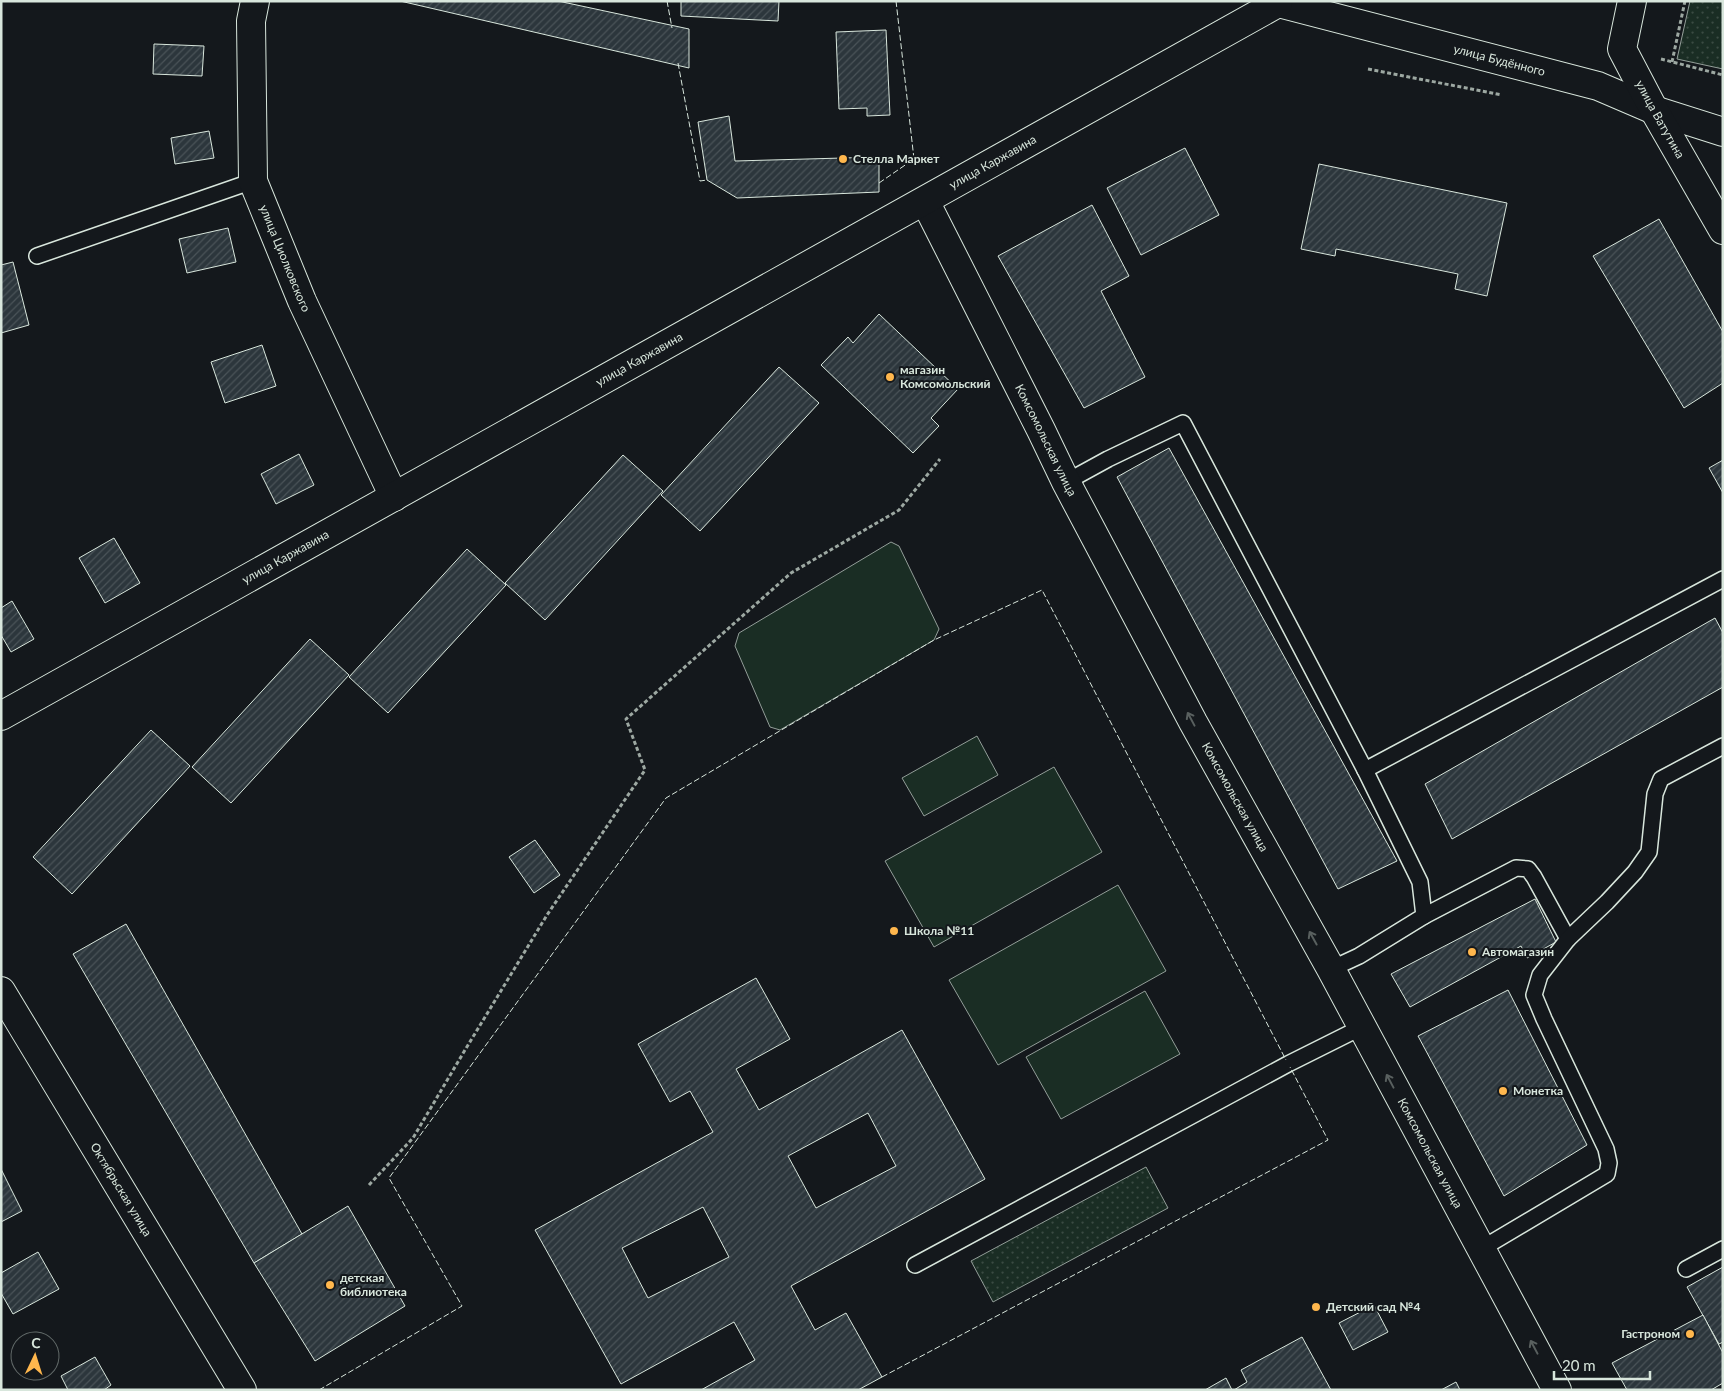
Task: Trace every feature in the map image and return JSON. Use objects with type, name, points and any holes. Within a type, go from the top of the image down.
[{"type":"street","name":"улица Циолковского","points":[[254,1],[251,21],[253,181],[302,301],[394,497]]},
{"type":"street","points":[[1622,50],[1632,1]]},
{"type":"street","name":"улица Будённого","points":[[1275,2],[1598,86],[1654,110],[1723,132]]},
{"type":"street","name":"улица Каржавина","points":[[1,716],[925,201],[1275,2]]},
{"type":"street","name":"улица Ватутина","points":[[1622,50],[1723,230]]},
{"type":"street","name":"Комсомольская улица","points":[[925,201],[1066,482],[1193,722],[1331,969],[1557,1390]]},
{"type":"street","name":"Октябрьская улица","points":[[1,991],[242,1390]]},
{"type":"lane","points":[[37,256],[253,181]]},
{"type":"lane","points":[[1066,482],[1108,459],[1183,423],[1365,770],[1420,882],[1424,916]]},
{"type":"lane","points":[[1365,770],[1722,580]]},
{"type":"lane","points":[[1481,1249],[1607,1174],[1609,1163],[1606,1149],[1534,995],[1540,975],[1568,939],[1618,890],[1649,852],[1655,794],[1662,780],[1723,746]]},
{"type":"lane","points":[[1331,969],[1359,956],[1424,916],[1516,868],[1528,869],[1534,877],[1568,939]]},
{"type":"lane","points":[[915,1266],[1288,1064],[1362,1027]]},
{"type":"lane","points":[[1686,1269],[1723,1249]]},
{"type":"path","points":[[1672,62],[1685,1]]},
{"type":"path","points":[[1622,50],[1723,75]]},
{"type":"path","points":[[1368,69],[1510,96]]},
{"type":"path","points":[[369,1185],[413,1138],[547,915],[645,770],[626,720],[791,573],[899,510],[940,459]]},
{"type":"green space","points":[[1690,1],[1723,1],[1723,69],[1677,59]]},
{"type":"green space","points":[[891,542],[899,546],[939,629],[934,640],[780,730],[770,727],[735,646],[739,633]]},
{"type":"green space","points":[[977,736],[998,775],[924,816],[902,778]]},
{"type":"green space","points":[[1054,767],[1102,852],[934,947],[885,861]]},
{"type":"green space","points":[[1118,885],[1166,971],[998,1065],[949,980]]},
{"type":"green space","points":[[1145,991],[1180,1054],[1061,1119],[1026,1057]]},
{"type":"green space","points":[[1146,1167],[1168,1208],[993,1302],[971,1261]]},
{"type":"building","points":[[400,1],[558,1],[689,29],[689,68]]},
{"type":"building","points":[[681,1],[779,1],[778,21],[681,16]]},
{"type":"building","points":[[886,30],[890,115],[867,116],[867,108],[839,109],[836,32]]},
{"type":"building","points":[[154,44],[204,46],[202,76],[153,74]]},
{"type":"building","name":"Стелла Маркет","points":[[729,116],[735,161],[879,157],[879,192],[737,198],[707,180],[698,122]]},
{"type":"building","points":[[209,131],[214,158],[175,164],[171,138]]},
{"type":"building","points":[[1185,148],[1219,215],[1141,255],[1107,188]]},
{"type":"building","points":[[1319,164],[1507,203],[1487,296],[1455,289],[1458,274],[1336,249],[1335,256],[1301,249]]},
{"type":"building","points":[[1092,205],[1129,276],[1101,291],[1145,377],[1084,408],[998,256]]},
{"type":"building","points":[[1659,219],[1723,332],[1723,383],[1684,408],[1593,256]]},
{"type":"building","points":[[228,228],[236,262],[187,273],[179,239]]},
{"type":"building","points":[[13,262],[29,325],[1,333],[1,265]]},
{"type":"building","name":"магазин Комсомольский","points":[[879,314],[958,389],[931,418],[939,426],[913,453],[821,365],[848,337],[853,343]]},
{"type":"building","points":[[262,345],[276,386],[225,403],[211,362]]},
{"type":"building","points":[[779,367],[819,403],[700,531],[661,495]]},
{"type":"building","points":[[1169,448],[1397,861],[1338,889],[1117,477]]},
{"type":"building","points":[[299,454],[314,485],[276,504],[261,474]]},
{"type":"building","points":[[623,455],[663,491],[545,620],[505,583]]},
{"type":"building","points":[[1723,460],[1723,493],[1709,468]]},
{"type":"building","points":[[114,538],[140,583],[105,603],[79,558]]},
{"type":"building","points":[[467,549],[506,585],[388,713],[349,677]]},
{"type":"building","points":[[12,601],[34,639],[11,652],[1,635],[1,608]]},
{"type":"building","points":[[1715,618],[1723,633],[1723,687],[1452,839],[1425,784]]},
{"type":"building","points":[[310,639],[349,675],[231,803],[192,767]]},
{"type":"building","points":[[151,730],[190,766],[72,894],[33,857]]},
{"type":"building","points":[[535,840],[560,875],[534,893],[509,857]]},
{"type":"building","name":"Автомагазин","points":[[1535,899],[1556,942],[1527,958],[1521,946],[1410,1007],[1391,974]]},
{"type":"building","points":[[126,924],[302,1234],[254,1263],[73,954]]},
{"type":"building","points":[[756,978],[790,1039],[736,1069],[759,1110],[902,1030],[985,1179],[791,1286],[815,1330],[846,1313],[882,1377],[858,1390],[701,1390],[755,1360],[734,1322],[621,1384],[535,1230],[713,1132],[690,1091],[670,1102],[638,1044]],"holes":[[[868,1113],[896,1166],[816,1208],[788,1156]],[[703,1207],[729,1257],[648,1298],[622,1248]]]},
{"type":"building","name":"Монетка","points":[[1508,990],[1587,1145],[1504,1196],[1418,1036]]},
{"type":"building","points":[[1,1169],[22,1211],[1,1222]]},
{"type":"building","name":"детская библиотека","points":[[348,1206],[405,1306],[315,1361],[254,1263]]},
{"type":"building","points":[[38,1252],[59,1289],[13,1314],[1,1293],[1,1273]]},
{"type":"building","points":[[1723,1267],[1723,1342],[1719,1344],[1687,1287]]},
{"type":"building","points":[[1374,1305],[1388,1332],[1353,1350],[1339,1323]]},
{"type":"building","name":"Гастроном","points":[[1703,1315],[1723,1353],[1723,1383],[1711,1390],[1627,1390],[1612,1363]]},
{"type":"building","points":[[1302,1337],[1331,1390],[1234,1390],[1247,1382],[1241,1370]]},
{"type":"building","points":[[95,1357],[111,1385],[104,1390],[68,1390],[61,1376]]},
{"type":"building","points":[[1226,1378],[1232,1390],[1205,1390]]},
{"type":"building","points":[[1456,1382],[1460,1390],[1441,1390]]},
{"type":"fence","points":[[667,1],[672,28]]},
{"type":"fence","points":[[879,183],[914,159],[896,1]]},
{"type":"fence","points":[[678,63],[700,181],[707,180]]},
{"type":"fence","points":[[319,1390],[462,1306],[389,1178],[666,798],[934,640],[1042,590],[1286,1060]]},
{"type":"fence","points":[[882,1377],[1328,1140],[1290,1067]]},
{"type":"place","name":"Стелла Маркет","points":[[843,159]]},
{"type":"place","name":"магазин Комсомольский","points":[[890,377]]},
{"type":"place","name":"Школа №11","points":[[894,931]]},
{"type":"place","name":"Автомагазин","points":[[1472,952]]},
{"type":"place","name":"Монетка","points":[[1503,1091]]},
{"type":"place","name":"детская библиотека","points":[[330,1285]]},
{"type":"place","name":"Детский сад №4","points":[[1316,1307]]},
{"type":"place","name":"Гастроном","points":[[1690,1334]]}]
